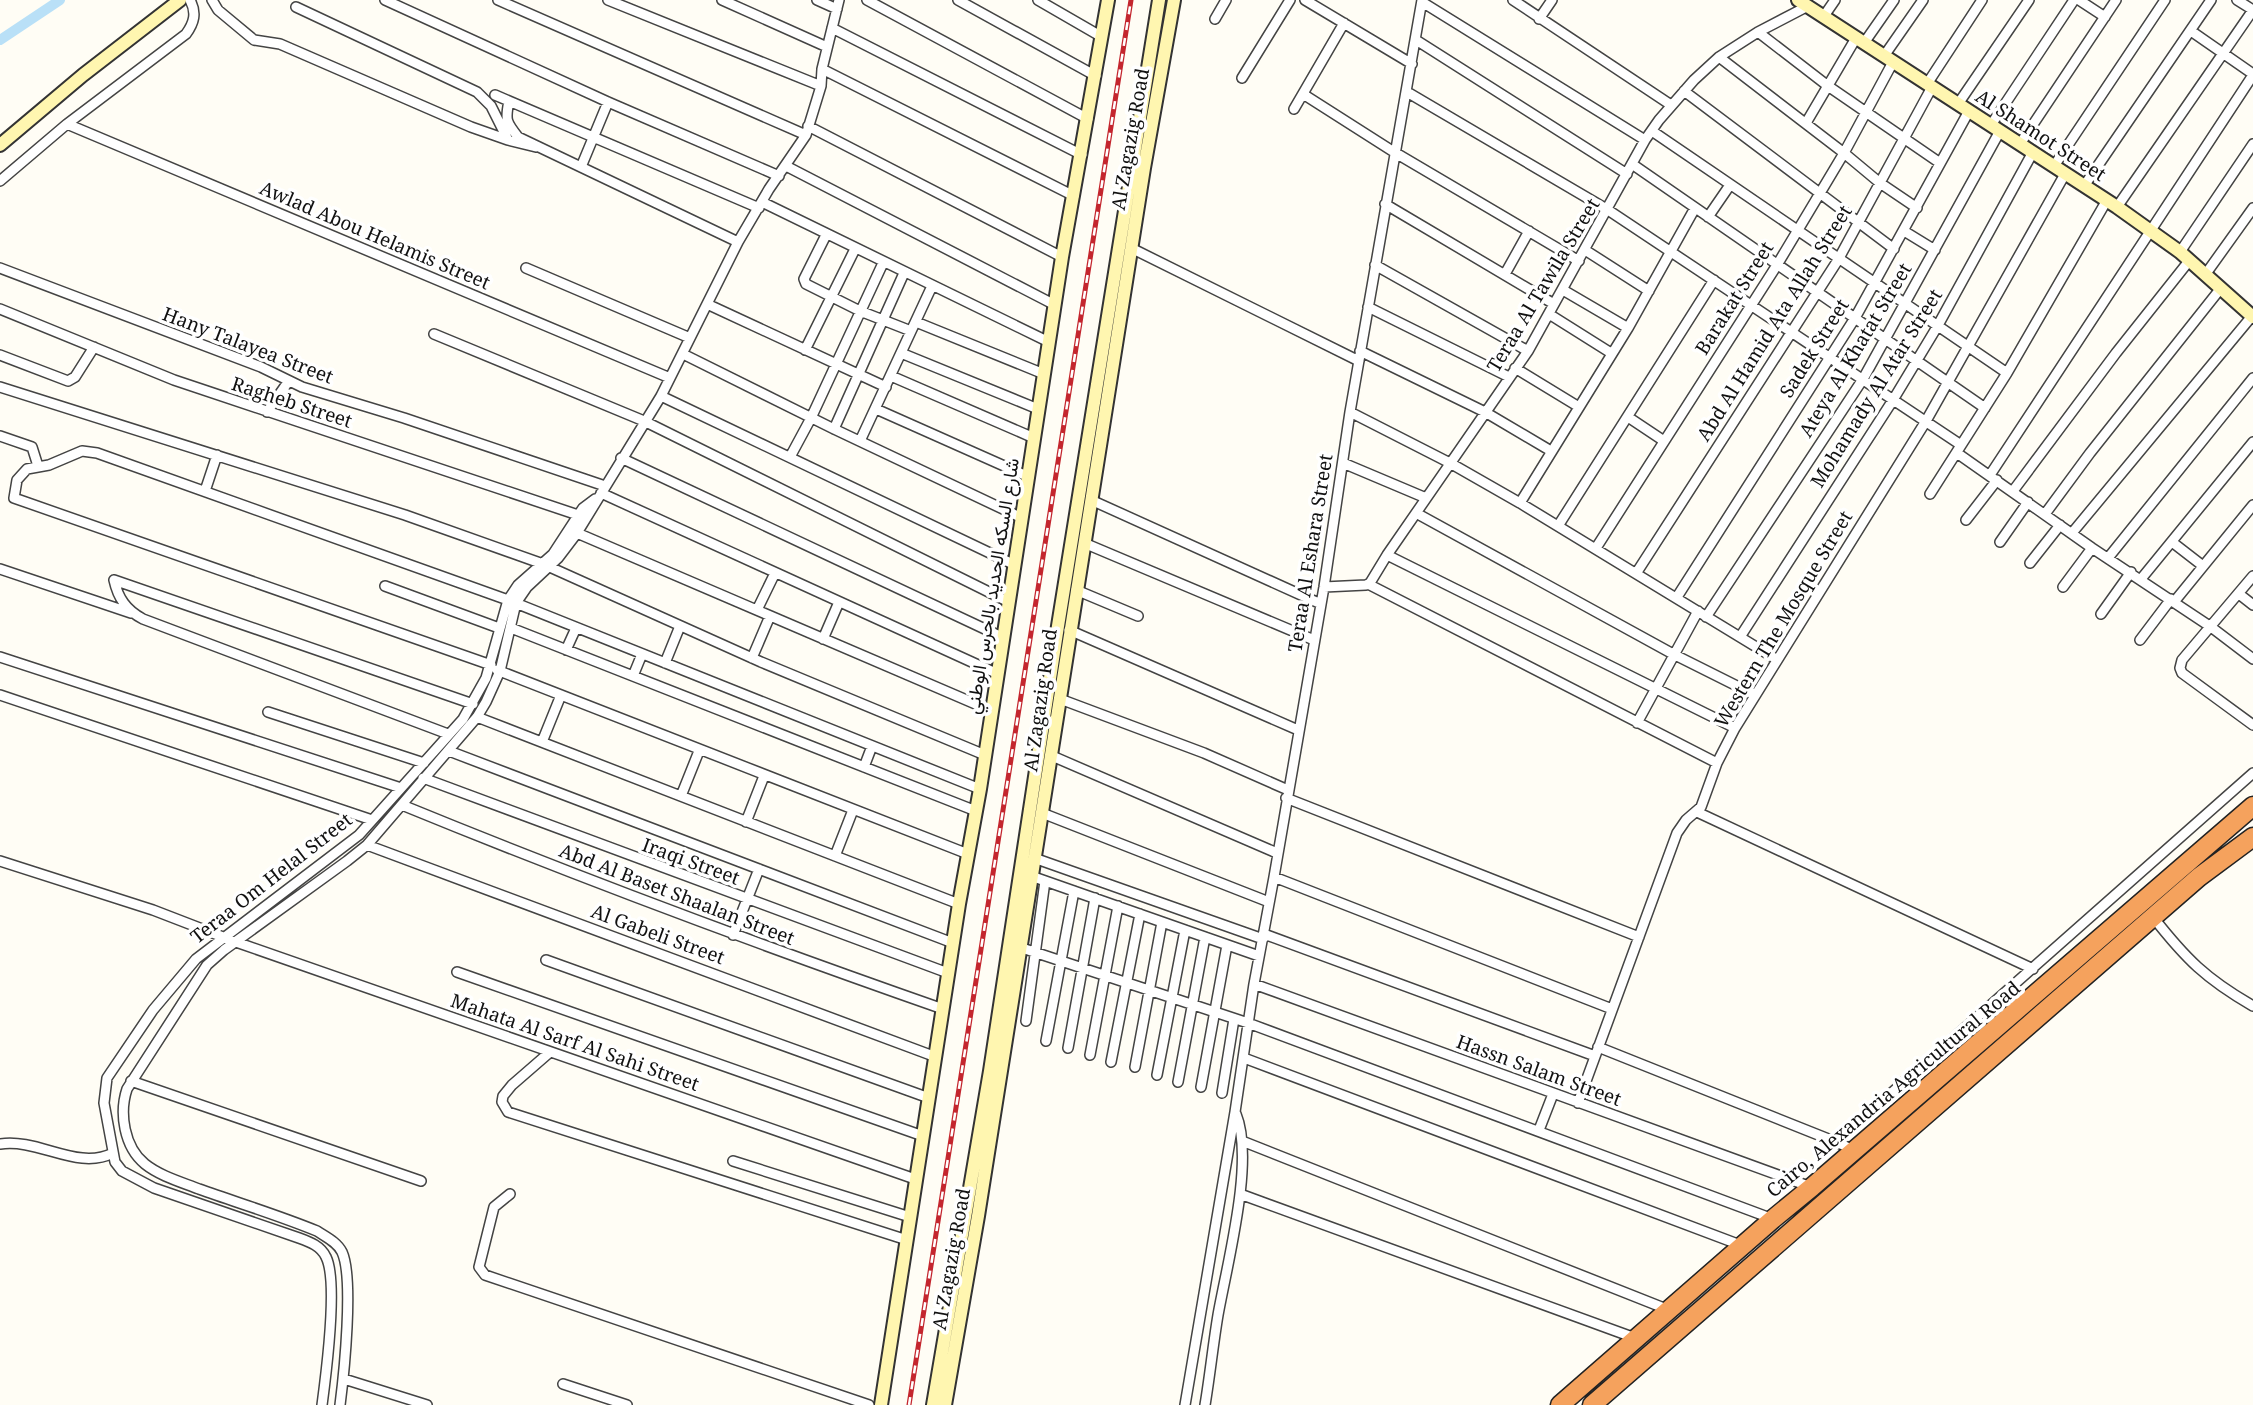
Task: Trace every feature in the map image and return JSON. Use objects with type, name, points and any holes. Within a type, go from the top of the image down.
[{"type":"highway","name":"Cairo, Alexandria Agricultural Road","points":[[1560,1405],[2253,806]]},
{"type":"highway","name":"Cairo, Alexandria Agricultural Road","points":[[1592,1405],[2199,877],[2253,837]]},
{"type":"main road","points":[[0,145],[83,75],[180,0]]},
{"type":"main road","name":"شارع السكه الحديد بالحرس الوطني","points":[[881,1405],[1062,257],[1108,0]]},
{"type":"main road","name":"Al Zagazig Road","points":[[933,1405],[1031,851],[1114,316],[1159,0]]},
{"type":"main road","name":"Al Zagazig Road","points":[[945,1405],[978,1216],[1031,876],[1031,851],[1042,813],[1052,756],[1069,630],[1091,500],[1114,316],[1131,248],[1174,0]]},
{"type":"main road","name":"Al Shamot Street","points":[[1803,3],[2151,230],[2253,316]]},
{"type":"street","points":[[0,181],[67,124],[186,34],[194,19],[190,0]]},
{"type":"street","points":[[212,0],[218,10],[254,40],[291,48],[452,119],[508,140],[536,147]]},
{"type":"street","points":[[385,0],[608,102],[779,176]]},
{"type":"street","points":[[498,0],[807,130],[1062,257]]},
{"type":"street","points":[[608,0],[821,86]]},
{"type":"street","points":[[722,0],[827,47]]},
{"type":"street","points":[[817,0],[838,5]]},
{"type":"street","points":[[867,0],[1088,119]]},
{"type":"street","points":[[958,0],[1096,76]]},
{"type":"street","points":[[1038,0],[1102,37]]},
{"type":"street","points":[[1216,19],[1226,0]]},
{"type":"street","points":[[1242,78],[1290,0]]},
{"type":"street","points":[[1305,0],[1412,64]]},
{"type":"street","points":[[1539,19],[1552,0]]},
{"type":"street","points":[[1824,16],[1835,0]]},
{"type":"street","points":[[1806,123],[1860,40],[1894,0]]},
{"type":"street","name":"Barakat Street","points":[[1596,548],[1819,195],[1844,153],[1889,59],[1923,0]]},
{"type":"street","name":"Abd Al Hamid Ata Allah Street","points":[[1637,572],[1838,260],[1904,139],[1930,85],[1982,0]]},
{"type":"street","name":"Sadek Street","points":[[1677,597],[1855,318],[1917,208],[1964,107],[2029,0]]},
{"type":"street","points":[[2076,0],[2105,17]]},
{"type":"street","name":"Ateya Al Khatat Street","points":[[1637,723],[1673,653],[1863,379],[1935,250],[1996,128],[2076,0]]},
{"type":"street","points":[[2020,144],[2116,0]]},
{"type":"street","name":"Western The Mosque Street","points":[[1578,1103],[1677,833],[1686,820],[1697,812],[1735,727],[1926,421],[2059,170],[2165,0]]},
{"type":"street","points":[[2084,186],[2211,0]]},
{"type":"street","points":[[1930,494],[2112,203],[2253,10],[2237,0]]},
{"type":"street","points":[[1422,1],[1645,140]]},
{"type":"street","name":"Teraa Al Eshara Street","points":[[1185,1405],[1244,1058],[1254,984],[1324,587],[1359,356],[1422,1]]},
{"type":"street","points":[[1516,1],[1539,19],[1671,105]]},
{"type":"street","name":"Teraa Al Tawila Street","points":[[1368,584],[1528,351],[1645,140],[1671,105],[1720,57],[1803,3]]},
{"type":"street","name":"Teraa Om Helal Street","points":[[113,1153],[104,1103],[105,1085],[112,1069],[174,983],[204,951],[339,852],[372,821],[424,764],[473,704],[491,666],[499,628],[519,585],[546,566],[577,533],[661,396],[738,242],[807,130],[821,86],[822,69],[838,5]]},
{"type":"street","points":[[296,7],[477,92],[491,106],[508,140]]},
{"type":"street","points":[[1294,109],[1344,23]]},
{"type":"street","points":[[832,28],[1082,155]]},
{"type":"street","points":[[1966,520],[2253,74],[2192,31]]},
{"type":"street","points":[[1758,32],[1864,112],[1940,163]]},
{"type":"street","points":[[1416,40],[1627,174]]},
{"type":"street","points":[[1720,57],[1880,183],[1917,208]]},
{"type":"street","points":[[822,69],[1074,196]]},
{"type":"street","points":[[1684,91],[1894,250]]},
{"type":"street","points":[[1407,92],[1608,210],[1926,421],[1993,477],[2092,548],[2211,627],[2253,659]]},
{"type":"street","points":[[1303,94],[1394,152],[1579,261]]},
{"type":"street","points":[[495,95],[760,205],[1049,342]]},
{"type":"street","points":[[509,101],[505,117],[518,137],[738,242]]},
{"type":"street","points":[[581,167],[608,102]]},
{"type":"street","name":"Awlad Abou Helamis Street","points":[[67,124],[670,378]]},
{"type":"street","points":[[1652,131],[2007,373]]},
{"type":"street","points":[[2013,491],[2185,256],[2253,144]]},
{"type":"street","name":"Mohamady Al Atar Street","points":[[1740,637],[1893,400],[1937,327],[2033,152]]},
{"type":"street","points":[[1632,164],[1984,408]]},
{"type":"street","points":[[786,166],[1055,305]]},
{"type":"street","points":[[1708,217],[1730,185]]},
{"type":"street","points":[[1385,204],[1555,304]]},
{"type":"street","points":[[1520,503],[1628,328],[1695,208]]},
{"type":"street","points":[[2205,275],[2253,208]]},
{"type":"street","points":[[1904,230],[1935,250]]},
{"type":"street","points":[[1505,274],[1529,232]]},
{"type":"street","points":[[827,235],[804,282],[884,321],[914,326],[1044,374]]},
{"type":"street","points":[[1131,248],[1359,356],[1485,412],[1550,451]]},
{"type":"street","points":[[805,350],[855,249]]},
{"type":"street","points":[[1585,250],[1649,291]]},
{"type":"street","points":[[790,457],[883,263]]},
{"type":"street","points":[[1375,265],[1528,351]]},
{"type":"street","name":"Hany Talayea Street","points":[[0,268],[261,367],[288,382],[601,493],[998,674]]},
{"type":"street","points":[[526,268],[690,338]]},
{"type":"street","points":[[834,429],[904,273]]},
{"type":"street","points":[[1558,526],[1714,280]]},
{"type":"street","points":[[860,441],[932,286]]},
{"type":"street","points":[[2045,514],[2221,288]]},
{"type":"street","points":[[1563,290],[1628,328]]},
{"type":"street","points":[[707,304],[886,387]]},
{"type":"street","points":[[1368,307],[1509,377]]},
{"type":"street","name":"Ragheb Street","points":[[0,309],[174,380],[578,516]]},
{"type":"street","points":[[1549,314],[1611,354]]},
{"type":"street","points":[[2072,533],[2253,316]]},
{"type":"street","points":[[434,334],[644,421],[1009,602]]},
{"type":"street","points":[[0,355],[68,381],[75,377],[94,347]]},
{"type":"street","points":[[901,353],[1038,409]]},
{"type":"street","points":[[683,354],[1022,518]]},
{"type":"street","points":[[1515,368],[1578,407]]},
{"type":"street","points":[[891,376],[1034,438]]},
{"type":"street","points":[[2108,558],[2253,378]]},
{"type":"street","points":[[267,412],[288,382]]},
{"type":"street","points":[[0,387],[405,515],[546,566],[752,658],[985,755]]},
{"type":"street","points":[[661,396],[1015,565]]},
{"type":"street","points":[[876,409],[1028,477]]},
{"type":"street","points":[[1350,412],[1450,463],[1520,503],[1776,659]]},
{"type":"street","points":[[1628,417],[1664,441]]},
{"type":"street","points":[[0,436],[32,447],[38,466]]},
{"type":"street","points":[[2141,579],[2253,442]]},
{"type":"street","points":[[968,855],[699,751],[491,666],[14,498],[20,474],[27,469],[49,465],[76,453],[89,451],[512,601],[980,789]]},
{"type":"street","points":[[205,491],[217,455]]},
{"type":"street","points":[[621,458],[1003,638]]},
{"type":"street","points":[[1343,463],[1426,498]]},
{"type":"street","name":"Teraa Om Helal Street","points":[[546,566],[587,503],[601,493]]},
{"type":"street","points":[[1091,500],[1321,604]]},
{"type":"street","points":[[2000,542],[2028,502]]},
{"type":"street","points":[[2140,640],[2253,505]]},
{"type":"street","points":[[1416,513],[1755,695]]},
{"type":"street","points":[[2030,564],[2060,525]]},
{"type":"street","points":[[577,533],[992,711]]},
{"type":"street","points":[[2172,542],[2203,566]]},
{"type":"street","points":[[1084,543],[1314,640]]},
{"type":"street","points":[[2063,587],[2092,548]]},
{"type":"street","points":[[1387,555],[1735,727]]},
{"type":"street","points":[[0,569],[132,614],[448,734]]},
{"type":"street","points":[[2101,614],[2131,572]]},
{"type":"street","points":[[757,610],[775,573]]},
{"type":"street","points":[[2253,576],[2182,660],[2180,668],[2182,673],[2253,725]]},
{"type":"street","points":[[132,614],[122,603],[114,580],[473,704]]},
{"type":"street","points":[[1324,587],[1368,584],[1717,763]]},
{"type":"street","points":[[385,586],[499,628]]},
{"type":"street","points":[[1076,590],[1138,616]]},
{"type":"street","points":[[2239,594],[2253,605]]},
{"type":"street","name":"Teraa Om Helal Street","points":[[340,1405],[344,1379],[346,1278],[341,1250],[332,1240],[317,1231],[175,1180],[145,1164],[134,1153],[124,1121],[124,1099],[131,1081],[198,977],[215,957],[368,845],[477,717],[500,671],[511,628],[512,601]]},
{"type":"street","points":[[823,639],[839,602]]},
{"type":"street","points":[[752,658],[770,616]]},
{"type":"street","points":[[665,663],[680,626]]},
{"type":"street","points":[[511,628],[976,811]]},
{"type":"street","points":[[566,650],[576,628]]},
{"type":"street","points":[[1069,630],[1298,730]]},
{"type":"street","points":[[633,676],[642,654]]},
{"type":"street","points":[[0,657],[401,788]]},
{"type":"street","points":[[0,695],[372,821]]},
{"type":"street","points":[[542,742],[561,695]]},
{"type":"street","points":[[1060,699],[1192,748],[1287,794],[1639,937]]},
{"type":"street","points":[[268,712],[424,764]]},
{"type":"street","points":[[477,717],[958,904]]},
{"type":"street","points":[[864,767],[872,746]]},
{"type":"street","points":[[449,751],[953,943]]},
{"type":"street","points":[[681,796],[699,751]]},
{"type":"street","points":[[1052,756],[1277,853]]},
{"type":"street","points":[[1836,1142],[2253,773]]},
{"type":"street","points":[[746,822],[764,776]]},
{"type":"street","name":"Iraqi Street","points":[[423,779],[948,974]]},
{"type":"street","name":"Abd Al Baset Shaalan Street","points":[[401,805],[733,935],[943,1009]]},
{"type":"street","points":[[835,856],[853,810]]},
{"type":"street","points":[[1697,812],[2033,969]]},
{"type":"street","points":[[1042,813],[1269,902]]},
{"type":"street","name":"Al Gabeli Street","points":[[368,845],[936,1056]]},
{"type":"street","points":[[1031,851],[1263,936],[1597,1051],[1856,1150]]},
{"type":"street","name":"Mahata Al Sarf Al Sahi Street","points":[[0,861],[153,910],[236,942],[915,1179]]},
{"type":"street","points":[[733,935],[759,869]]},
{"type":"street","points":[[1031,876],[1259,956]]},
{"type":"street","points":[[1274,877],[1612,1009]]},
{"type":"street","points":[[1026,1021],[1045,881]]},
{"type":"street","points":[[1046,1041],[1074,891]]},
{"type":"street","points":[[1068,1048],[1095,898]]},
{"type":"street","points":[[264,906],[275,912]]},
{"type":"street","points":[[1090,1055],[1118,906]]},
{"type":"street","points":[[1111,1062],[1140,914]]},
{"type":"street","points":[[2153,917],[2179,950],[2202,973],[2253,1006]]},
{"type":"street","points":[[1135,1067],[1162,922]]},
{"type":"street","points":[[1157,1075],[1185,930]]},
{"type":"street","points":[[1178,1082],[1205,937]]},
{"type":"street","points":[[1200,1087],[1227,945]]},
{"type":"street","points":[[1019,947],[1248,1023],[1773,1219]]},
{"type":"street","points":[[546,960],[929,1098]]},
{"type":"street","points":[[457,972],[923,1136]]},
{"type":"street","name":"Hassn Salam Street","points":[[1254,984],[1812,1187]]},
{"type":"street","points":[[1222,1093],[1234,1019]]},
{"type":"street","points":[[550,1052],[507,1090],[502,1102],[508,1112],[907,1240]]},
{"type":"street","points":[[1244,1058],[1743,1245]]},
{"type":"street","points":[[131,1081],[421,1181]]},
{"type":"street","points":[[1539,1130],[1553,1094]]},
{"type":"street","name":"Teraa Al Eshara Street","points":[[1205,1405],[1240,1194],[1242,1140],[1240,1123],[1235,1112]]},
{"type":"street","points":[[1242,1140],[1670,1311]]},
{"type":"street","points":[[0,1144],[29,1144],[94,1160],[113,1153],[122,1171],[154,1188],[299,1238],[320,1249],[329,1266],[330,1281],[327,1363],[322,1405]]},
{"type":"street","points":[[733,1161],[910,1217]]},
{"type":"street","points":[[510,1194],[499,1201],[491,1217],[479,1267],[482,1273],[869,1405]]},
{"type":"street","points":[[1240,1194],[1637,1339]]},
{"type":"street","points":[[344,1379],[427,1405]]},
{"type":"street","points":[[563,1384],[627,1405]]},
{"type":"waterway","points":[[0,40],[60,0]]},
{"type":"railway","points":[[909,1405],[1131,0]]}]
